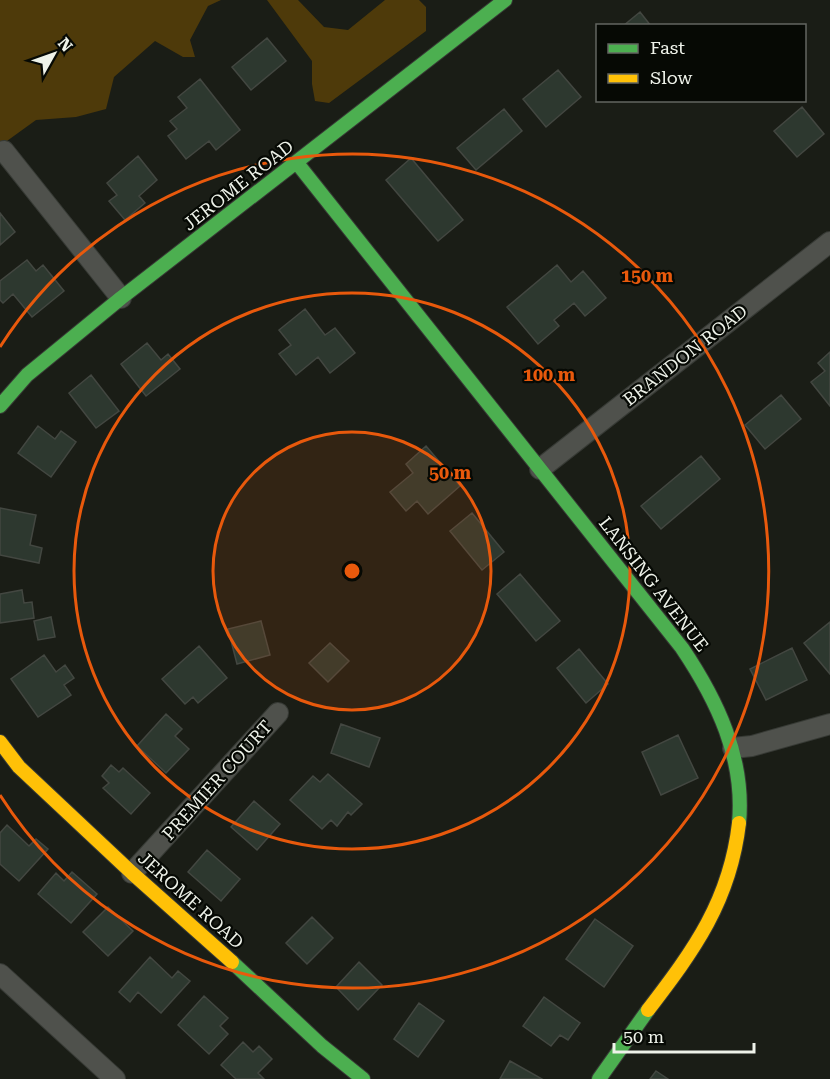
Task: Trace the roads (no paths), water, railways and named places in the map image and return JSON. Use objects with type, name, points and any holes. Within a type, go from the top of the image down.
[{"type":"street","name":"JEROME ROAD","points":[[0,406],[27,375],[121,298],[505,0]]},
{"type":"street","points":[[4,151],[121,298]]},
{"type":"street","name":"LANSING AVENUE","points":[[297,163],[695,666],[724,722],[733,748],[740,789],[738,845],[730,876],[717,909],[688,958],[599,1079]]},
{"type":"street","name":"BRANDON ROAD","points":[[540,469],[830,242]]},
{"type":"street","name":"PREMIER COURT","points":[[132,873],[278,713]]},
{"type":"street","points":[[733,748],[752,746],[830,724]]},
{"type":"street","name":"JEROME ROAD","points":[[0,742],[19,767],[132,873],[259,986],[322,1046],[363,1079]]},
{"type":"street","points":[[0,974],[115,1079]]}]
